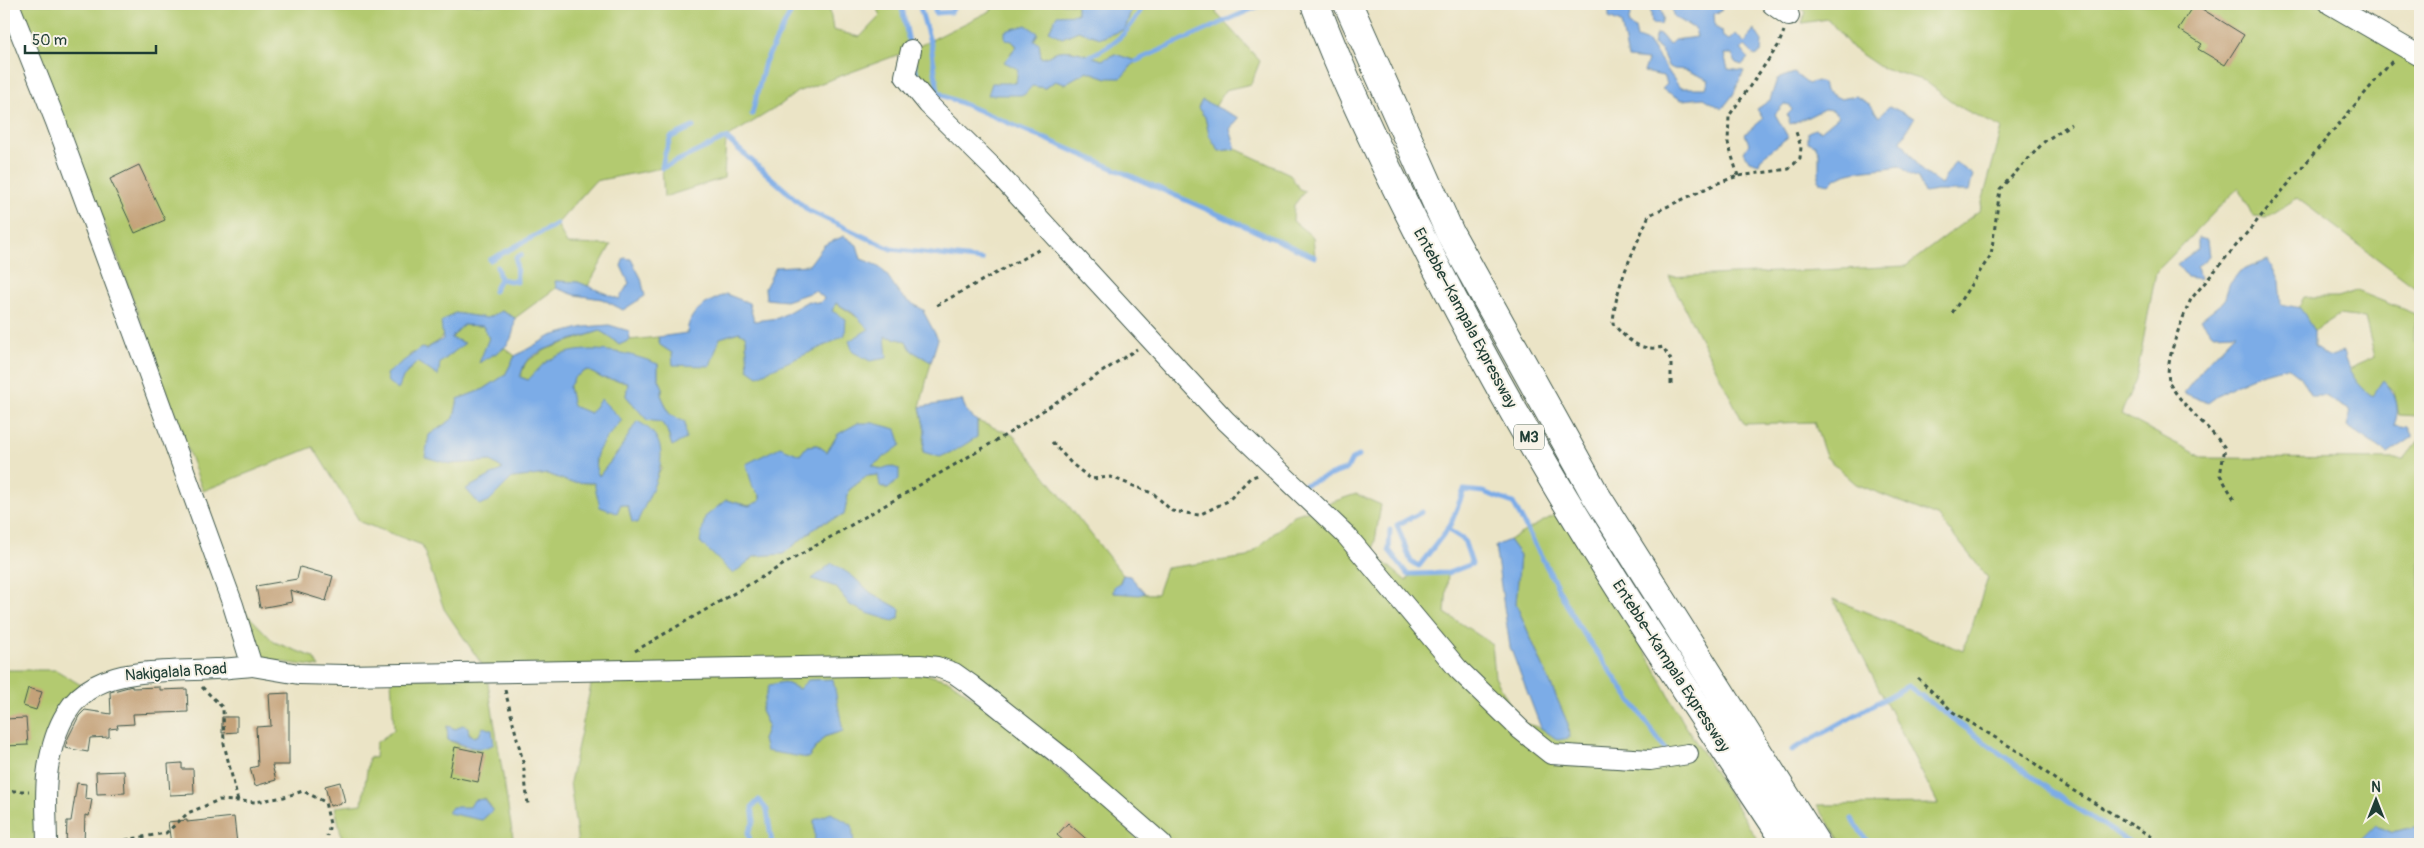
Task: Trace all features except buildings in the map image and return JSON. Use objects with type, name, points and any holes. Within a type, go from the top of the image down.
[{"type":"highway","name":"Entebbe–Kampala Expressway","points":[[1315,4],[1329,42],[1387,169],[1465,324],[1570,507],[1788,844]]},
{"type":"highway","name":"Entebbe–Kampala Expressway","points":[[1348,4],[1450,233],[1469,268],[1596,494],[1816,844]]},
{"type":"street","points":[[9,4],[56,122],[142,354],[233,605],[252,666]]},
{"type":"street","points":[[1772,4],[1789,16]]},
{"type":"street","points":[[2330,4],[2412,51]]},
{"type":"street","points":[[911,50],[905,76],[928,104],[991,166],[1225,420],[1346,535],[1458,669],[1521,730],[1551,754],[1650,760],[1688,754]]},
{"type":"street","name":"Nakigalala Road","points":[[47,844],[47,791],[51,755],[63,723],[73,706],[93,687],[100,682],[134,672],[252,666],[299,674],[346,675],[920,665],[937,667],[954,673],[971,685],[1062,757],[1162,844]]},
{"type":"path","points":[[1738,176],[1728,143],[1729,116],[1778,46],[1789,16]]},
{"type":"path","points":[[2234,499],[2220,474],[2225,448],[2181,399],[2169,380],[2170,359],[2190,299],[2412,51]]},
{"type":"path","points":[[1952,312],[1991,255],[2000,188],[2045,141],[2071,124]]},
{"type":"path","points":[[1671,384],[1671,360],[1663,347],[1650,350],[1629,341],[1613,324],[1614,306],[1620,280],[1649,216],[1718,183],[1738,176],[1788,168],[1800,158],[1801,146],[1796,132]]},
{"type":"path","points":[[937,305],[1058,240]]},
{"type":"path","points":[[602,670],[1009,433],[1150,340]]},
{"type":"path","points":[[1052,442],[1071,463],[1091,479],[1111,477],[1154,494],[1172,511],[1190,514],[1199,514],[1228,501],[1250,478],[1274,468]]},
{"type":"path","points":[[199,669],[203,690],[223,708],[224,744],[238,801]]},
{"type":"path","points":[[500,672],[523,762],[528,804]]},
{"type":"path","points":[[1918,678],[1953,712],[2024,755],[2057,781],[2164,844]]},
{"type":"path","points":[[4,791],[47,791]]},
{"type":"path","points":[[102,844],[166,833],[188,813],[219,800],[255,802],[284,797],[303,791],[325,802],[330,824],[326,836]]},
{"type":"green space","points":[[14,4],[829,4],[833,30],[860,37],[880,16],[875,4],[901,4],[911,50],[797,92],[779,106],[726,138],[724,178],[664,197],[662,168],[595,181],[557,224],[567,244],[611,245],[588,286],[578,282],[556,281],[556,288],[515,318],[502,311],[487,318],[455,313],[443,336],[434,344],[410,354],[398,389],[403,377],[417,362],[440,363],[465,343],[451,339],[462,325],[483,326],[489,339],[480,362],[505,348],[515,356],[505,375],[484,389],[458,399],[454,418],[429,435],[450,464],[491,461],[503,469],[466,489],[480,505],[512,478],[548,474],[569,482],[594,483],[621,504],[628,506],[632,522],[662,467],[619,451],[599,476],[595,469],[597,451],[590,413],[572,406],[569,387],[575,377],[587,370],[602,378],[628,382],[626,396],[647,420],[661,422],[667,430],[672,446],[685,423],[670,415],[661,395],[663,388],[658,377],[658,364],[551,359],[528,380],[520,377],[526,362],[547,349],[600,331],[619,345],[630,340],[658,337],[660,345],[672,353],[739,332],[746,336],[746,347],[758,376],[788,360],[832,311],[836,303],[885,336],[906,341],[912,351],[931,362],[920,407],[925,430],[923,452],[977,437],[977,421],[1013,435],[1123,575],[1119,583],[1114,586],[1113,593],[1157,594],[1166,568],[1248,557],[1294,515],[1356,494],[1381,505],[1373,553],[1406,581],[1412,574],[1448,573],[1445,613],[1492,644],[1495,677],[1519,722],[1541,728],[1558,740],[1568,724],[1516,604],[1520,555],[1509,540],[1562,511],[1633,628],[1682,720],[1760,844],[1165,844],[951,660],[926,657],[911,670],[950,681],[989,709],[1118,820],[1142,844],[854,844],[814,820],[816,844],[578,844],[570,782],[593,676],[483,666],[444,609],[422,545],[360,522],[313,447],[203,491],[109,234]],"holes":[[[838,434],[871,466],[881,469],[878,475],[867,476],[849,490],[844,515],[820,524],[783,554],[755,556],[749,562],[726,500],[749,506],[760,501],[760,495],[753,488],[800,455],[807,446],[817,445],[827,452]],[[851,575],[871,593],[900,609],[899,618],[893,621],[850,605],[836,587]],[[784,682],[837,708],[842,731],[824,737],[808,758],[763,740],[768,725],[761,711],[766,700]]]},
{"type":"green space","points":[[991,4],[1077,4],[1077,14],[1062,38],[1078,31],[1101,38],[1125,29],[1133,4],[1217,4],[1216,13],[1260,61],[1251,84],[1225,90],[1215,107],[1202,101],[1198,108],[1205,117],[1209,135],[1219,151],[1236,149],[1290,174],[1299,189],[1305,191],[1294,205],[1293,221],[1313,237],[1315,257],[1084,155],[944,96],[934,88],[918,81],[911,50],[992,10]],"holes":[[[1012,41],[1039,43],[1041,58],[1064,50],[1102,60],[1115,54],[1136,61],[1107,78],[1087,71],[1064,84],[1055,81],[1045,88],[1016,83],[1018,69],[1010,53],[1017,47]]]},
{"type":"green space","points":[[1785,4],[2320,4],[2420,61],[2420,291],[2297,198],[2266,218],[2253,217],[2239,187],[2156,272],[2136,379],[2121,414],[2203,458],[2404,459],[2420,439],[2420,826],[2392,832],[2376,825],[2357,844],[1842,844],[1817,805],[1938,804],[1833,599],[1963,651],[1988,578],[1939,517],[1856,484],[1826,457],[1814,422],[1744,424],[1669,277],[1906,266],[1980,210],[2002,128],[1959,107],[1925,81],[1880,67],[1852,48],[1828,19],[1802,23],[1806,12],[1799,6],[1791,19]]},
{"type":"green space","points":[[2357,291],[2415,314],[2414,342],[2420,345],[2420,399],[2418,416],[2399,415],[2394,391],[2383,380],[2372,397],[2361,388],[2348,369],[2375,357],[2365,318],[2339,315],[2314,331],[2298,308],[2304,297],[2338,297]]},
{"type":"green space","points":[[244,611],[274,642],[313,657],[319,667],[245,657]]},
{"type":"green space","points":[[4,670],[56,670],[81,685],[40,786],[37,844],[4,844]]},
{"type":"green space","points":[[487,677],[514,844],[340,844],[342,839],[335,807],[362,804],[369,757],[375,758],[376,743],[394,730],[391,679]],"holes":[[[462,725],[474,737],[479,735],[469,749],[448,740],[447,726],[456,729]],[[484,797],[493,810],[482,820],[469,816],[474,800],[484,799]]]},
{"type":"water","points":[[1077,4],[1133,4],[1125,29],[1101,38],[1078,31],[1062,38],[1049,31],[1057,15],[1077,14]]},
{"type":"water","points":[[1609,4],[1628,4],[1631,11],[1628,24],[1635,29],[1637,38],[1648,42],[1680,88],[1706,88],[1709,80],[1686,70],[1674,69],[1668,66],[1661,50],[1653,44],[1656,34],[1661,35],[1669,45],[1674,40],[1697,37],[1695,29],[1673,16],[1672,6],[1666,4],[1723,4],[1721,11],[1714,14],[1715,27],[1722,31],[1723,37],[1729,40],[1736,34],[1745,43],[1754,29],[1762,41],[1761,53],[1755,56],[1745,46],[1741,49],[1748,58],[1742,65],[1736,63],[1732,54],[1724,54],[1728,69],[1744,71],[1733,95],[1722,109],[1704,98],[1682,100],[1662,89],[1667,84],[1663,76],[1644,72],[1648,60],[1628,58],[1621,23],[1609,18]]},
{"type":"water","points":[[1650,4],[1666,4],[1661,9],[1663,18],[1661,25],[1652,24]]},
{"type":"water","points":[[1026,25],[1038,33],[1034,41],[1039,43],[1041,58],[1057,52],[1070,51],[1102,60],[1115,54],[1136,61],[1121,78],[1107,78],[1087,71],[1064,84],[1055,81],[1045,88],[1032,86],[1024,95],[988,95],[992,83],[1016,83],[1018,69],[1004,62],[1017,46],[1012,41],[1005,40],[1005,31]]},
{"type":"water","points":[[1794,73],[1808,84],[1817,81],[1823,83],[1825,91],[1841,99],[1856,96],[1871,105],[1879,117],[1889,106],[1914,118],[1901,141],[1922,171],[1941,184],[1955,162],[1973,175],[1969,191],[1924,193],[1918,178],[1900,166],[1852,172],[1843,175],[1830,184],[1819,182],[1819,153],[1815,145],[1808,142],[1808,132],[1815,129],[1821,131],[1839,116],[1832,110],[1824,109],[1790,124],[1787,115],[1792,110],[1790,105],[1784,104],[1775,114],[1788,137],[1761,158],[1759,164],[1749,161],[1744,152],[1749,144],[1745,134],[1763,119],[1757,109],[1770,100],[1777,79]]},
{"type":"water","points":[[1202,100],[1239,118],[1230,129],[1236,149],[1219,151],[1209,135],[1205,117],[1198,108]]},
{"type":"water","points":[[844,236],[857,245],[861,259],[881,269],[903,297],[925,311],[923,311],[938,339],[931,362],[912,351],[906,341],[885,336],[887,358],[870,361],[853,352],[849,341],[869,329],[853,313],[836,303],[832,311],[846,319],[845,335],[758,376],[748,369],[746,336],[739,332],[720,338],[710,366],[673,365],[672,353],[660,345],[658,337],[687,333],[688,325],[695,312],[726,294],[749,303],[754,321],[778,318],[808,301],[820,303],[824,298],[815,291],[786,301],[766,299],[765,288],[776,267],[809,265],[824,245]]},
{"type":"water","points":[[2198,238],[2207,240],[2209,256],[2197,267],[2200,279],[2187,277],[2177,264],[2198,249]]},
{"type":"water","points":[[624,258],[631,259],[641,278],[645,296],[623,310],[602,299],[575,295],[556,288],[555,281],[578,282],[619,299],[629,283],[621,266]]},
{"type":"water","points":[[2268,260],[2279,281],[2281,304],[2300,308],[2314,331],[2314,347],[2328,357],[2343,352],[2353,377],[2372,396],[2383,380],[2391,390],[2396,401],[2397,413],[2394,425],[2408,427],[2413,437],[2388,454],[2347,426],[2351,411],[2325,396],[2312,396],[2301,377],[2288,367],[2266,372],[2245,380],[2226,390],[2208,403],[2184,393],[2207,363],[2236,333],[2212,334],[2201,319],[2224,301],[2229,285],[2240,271]]},
{"type":"water","points":[[502,311],[515,318],[514,328],[506,346],[495,354],[479,363],[489,338],[483,326],[463,325],[451,338],[465,343],[440,363],[438,376],[417,362],[403,377],[398,390],[388,382],[386,374],[421,348],[426,349],[443,339],[441,322],[455,313],[487,318]]},
{"type":"water","points":[[609,325],[629,331],[630,340],[619,345],[600,331],[561,344],[532,357],[525,363],[520,377],[528,380],[551,359],[577,351],[591,350],[619,353],[658,364],[658,377],[663,388],[661,395],[670,415],[685,422],[686,439],[672,446],[667,430],[661,422],[647,420],[626,396],[628,382],[602,378],[587,370],[575,377],[569,387],[573,406],[590,413],[601,399],[622,420],[606,439],[598,453],[596,468],[599,476],[619,451],[637,421],[651,431],[658,442],[661,454],[660,468],[637,523],[632,522],[628,506],[621,504],[617,513],[600,507],[594,483],[569,482],[548,474],[512,478],[489,501],[480,505],[466,489],[503,469],[491,461],[450,464],[425,457],[429,435],[454,418],[458,399],[484,389],[505,375],[515,356],[551,336],[584,327]]},
{"type":"water","points":[[962,400],[967,412],[977,421],[977,437],[940,457],[923,452],[925,430],[920,407]]},
{"type":"water","points":[[858,423],[873,423],[896,429],[901,445],[872,466],[881,469],[890,466],[899,469],[899,479],[888,489],[880,486],[878,475],[867,476],[849,490],[844,515],[820,524],[783,554],[755,556],[733,574],[700,542],[705,517],[726,500],[749,506],[760,501],[760,495],[753,488],[746,464],[780,447],[800,455],[807,446],[817,445],[827,452],[838,434]]},
{"type":"water","points":[[1509,540],[1520,555],[1516,604],[1568,724],[1569,738],[1558,740],[1541,728],[1510,647],[1495,546]]},
{"type":"water","points":[[832,563],[851,575],[871,593],[900,609],[899,618],[893,621],[867,613],[850,605],[836,587],[812,579]]},
{"type":"water","points":[[1123,575],[1130,576],[1145,593],[1139,595],[1113,593],[1114,586],[1120,583]]},
{"type":"water","points":[[833,679],[843,731],[824,737],[808,758],[766,751],[763,740],[768,725],[761,711],[769,685],[784,682],[799,689],[808,680]]},
{"type":"water","points":[[462,725],[468,727],[469,734],[474,737],[479,735],[483,727],[492,730],[494,744],[488,747],[476,748],[448,740],[447,726],[456,729]]},
{"type":"water","points":[[484,799],[493,810],[482,820],[448,813],[452,807],[470,807],[474,800]]},
{"type":"water","points":[[831,813],[852,825],[854,844],[815,843],[814,820]]},
{"type":"water","points":[[2376,825],[2392,832],[2420,826],[2420,844],[2357,844]]},
{"type":"waterway","points":[[901,4],[910,47]]},
{"type":"waterway","points":[[919,4],[931,45],[938,91]]},
{"type":"waterway","points":[[936,4],[935,13],[951,12],[956,4]]},
{"type":"waterway","points":[[1090,56],[1108,46],[1122,35],[1144,4]]},
{"type":"waterway","points":[[1136,61],[1263,4]]},
{"type":"waterway","points":[[752,114],[765,62],[793,8]]},
{"type":"waterway","points":[[915,65],[918,81],[934,88],[944,96],[1084,155],[1315,257]]},
{"type":"waterway","points":[[693,127],[671,137],[662,168],[726,138],[809,211],[891,249],[982,260]]},
{"type":"waterway","points":[[490,260],[557,224]]},
{"type":"waterway","points":[[497,267],[500,279],[517,282],[516,258],[521,255]]},
{"type":"waterway","points":[[494,291],[500,279]]},
{"type":"waterway","points":[[1301,486],[1347,469],[1352,459],[1359,456]]},
{"type":"waterway","points":[[1422,512],[1397,525],[1411,562],[1419,566],[1450,526],[1464,490],[1483,492],[1513,503],[1577,624],[1668,753]]},
{"type":"waterway","points":[[1390,530],[1389,550],[1407,574],[1412,574],[1448,573],[1472,564],[1464,540],[1447,529]]},
{"type":"waterway","points":[[1792,750],[1908,686],[2061,798],[2133,844]]},
{"type":"waterway","points":[[751,844],[748,833],[754,821],[752,807],[759,800],[767,810],[772,843]]},
{"type":"waterway","points":[[1852,819],[1869,844]]},
{"type":"waterway","points":[[768,844],[779,844]]}]
